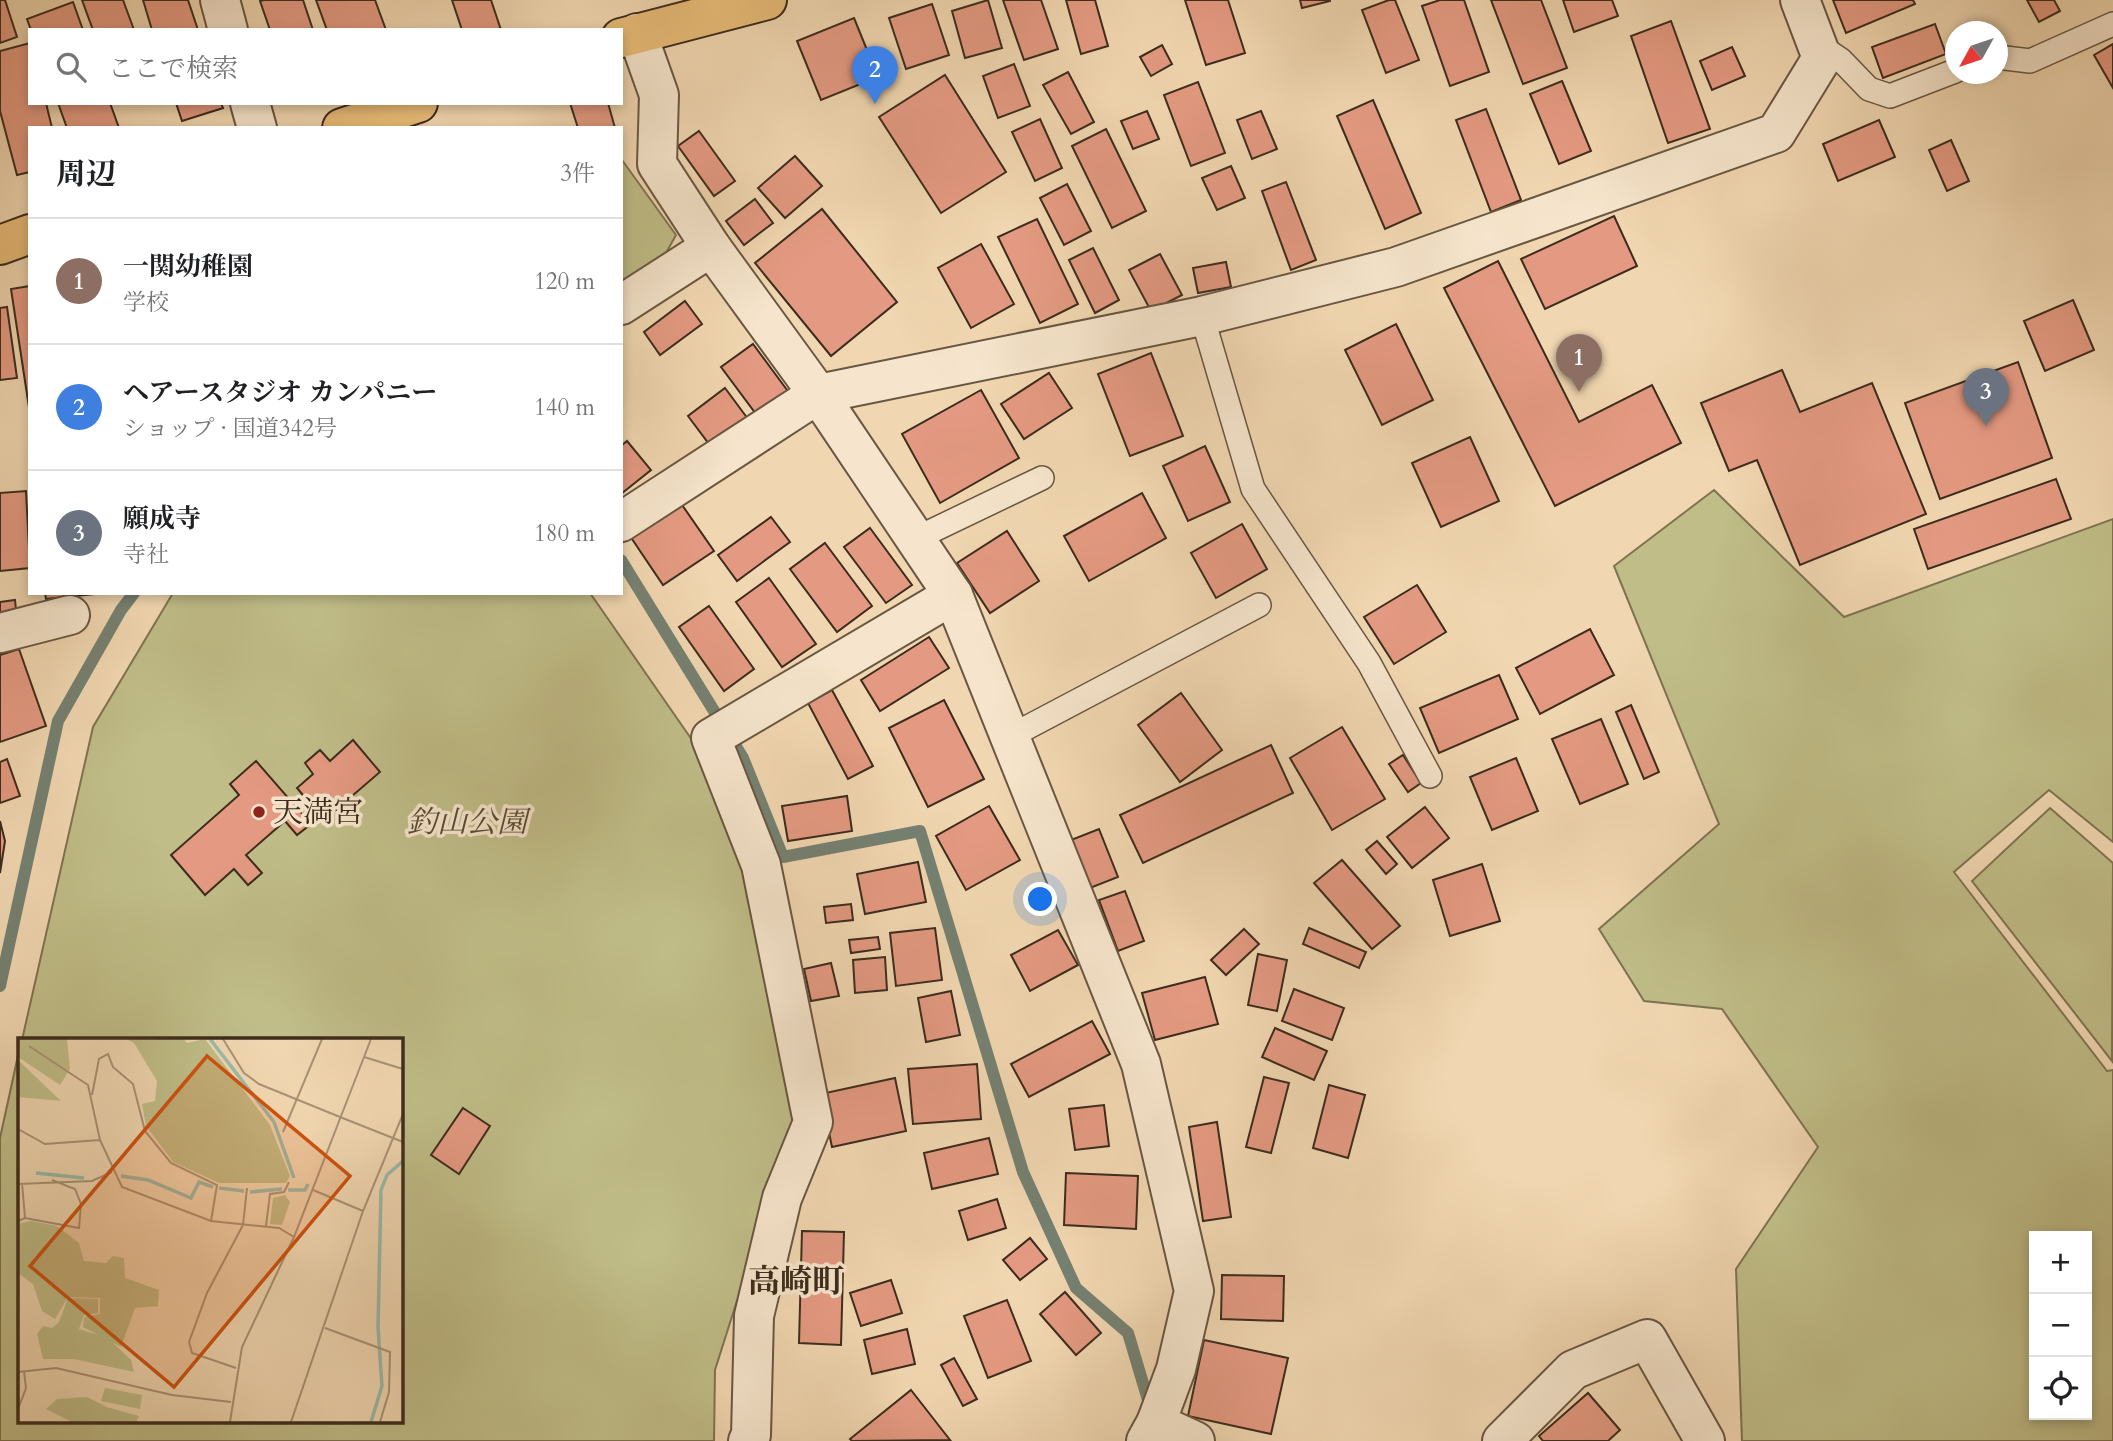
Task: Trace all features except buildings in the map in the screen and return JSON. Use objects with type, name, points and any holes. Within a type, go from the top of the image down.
[{"type":"highway","points":[[629,35],[767,0]]},
{"type":"highway","points":[[348,126],[412,105]]},
{"type":"highway","points":[[0,245],[28,235]]},
{"type":"street","points":[[220,0],[227,28]]},
{"type":"street","points":[[623,521],[818,394],[1202,316],[1396,267],[1776,133],[1822,58],[1800,0]]},
{"type":"street","points":[[629,35],[659,94],[657,164],[711,247],[818,394],[953,595],[1010,736],[1141,1063],[1194,1291],[1177,1368],[1151,1432],[1195,1441]]},
{"type":"street","points":[[251,105],[256,126]]},
{"type":"street","points":[[623,303],[711,247]]},
{"type":"street","points":[[748,1441],[751,1435],[754,1316],[782,1198],[813,1122],[761,865],[711,737],[953,595]]},
{"type":"street","points":[[0,634],[70,615]]},
{"type":"street","points":[[1502,1441],[1573,1370],[1647,1339],[1705,1441]]},
{"type":"lane","points":[[2008,58],[2030,61],[2113,24]]},
{"type":"lane","points":[[1816,43],[1841,60],[1869,89],[1889,96],[1945,75]]},
{"type":"lane","points":[[1202,316],[1252,489],[1369,663],[1430,776]]},
{"type":"lane","points":[[915,539],[1042,478]]},
{"type":"lane","points":[[1010,736],[1259,605]]},
{"type":"green space","points":[[623,161],[676,235],[661,262],[623,284]]},
{"type":"green space","points":[[1714,490],[1844,617],[2113,519],[2113,842],[2049,790],[1954,872],[2107,1071],[2113,1070],[2113,1441],[1742,1441],[1736,1269],[1818,1147],[1722,1009],[1644,1001],[1599,929],[1719,824],[1614,566]]},
{"type":"green space","name":"釣山公園","points":[[172,595],[591,595],[692,740],[744,873],[796,1115],[715,1370],[714,1441],[0,1441],[0,1138],[18,1056],[18,1424],[402,1424],[402,1038],[22,1038],[93,727]]},
{"type":"green space","points":[[2050,808],[2113,863],[2112,1061],[1972,881]]},
{"type":"waterway","points":[[623,563],[743,758],[783,857],[920,831],[1023,1172],[1076,1288],[1128,1333],[1151,1410]]},
{"type":"waterway","points":[[0,986],[58,721],[121,610],[132,595]]},
{"type":"place","name":"ヘアースタジオ カンパニー","points":[[875,104]]},
{"type":"place","name":"一関幼稚園","points":[[1579,392]]},
{"type":"place","name":"願成寺","points":[[1986,426]]},
{"type":"place","name":"天満宮","points":[[259,812]]},
{"type":"district","name":"高崎町","points":[[796,1282]]}]
